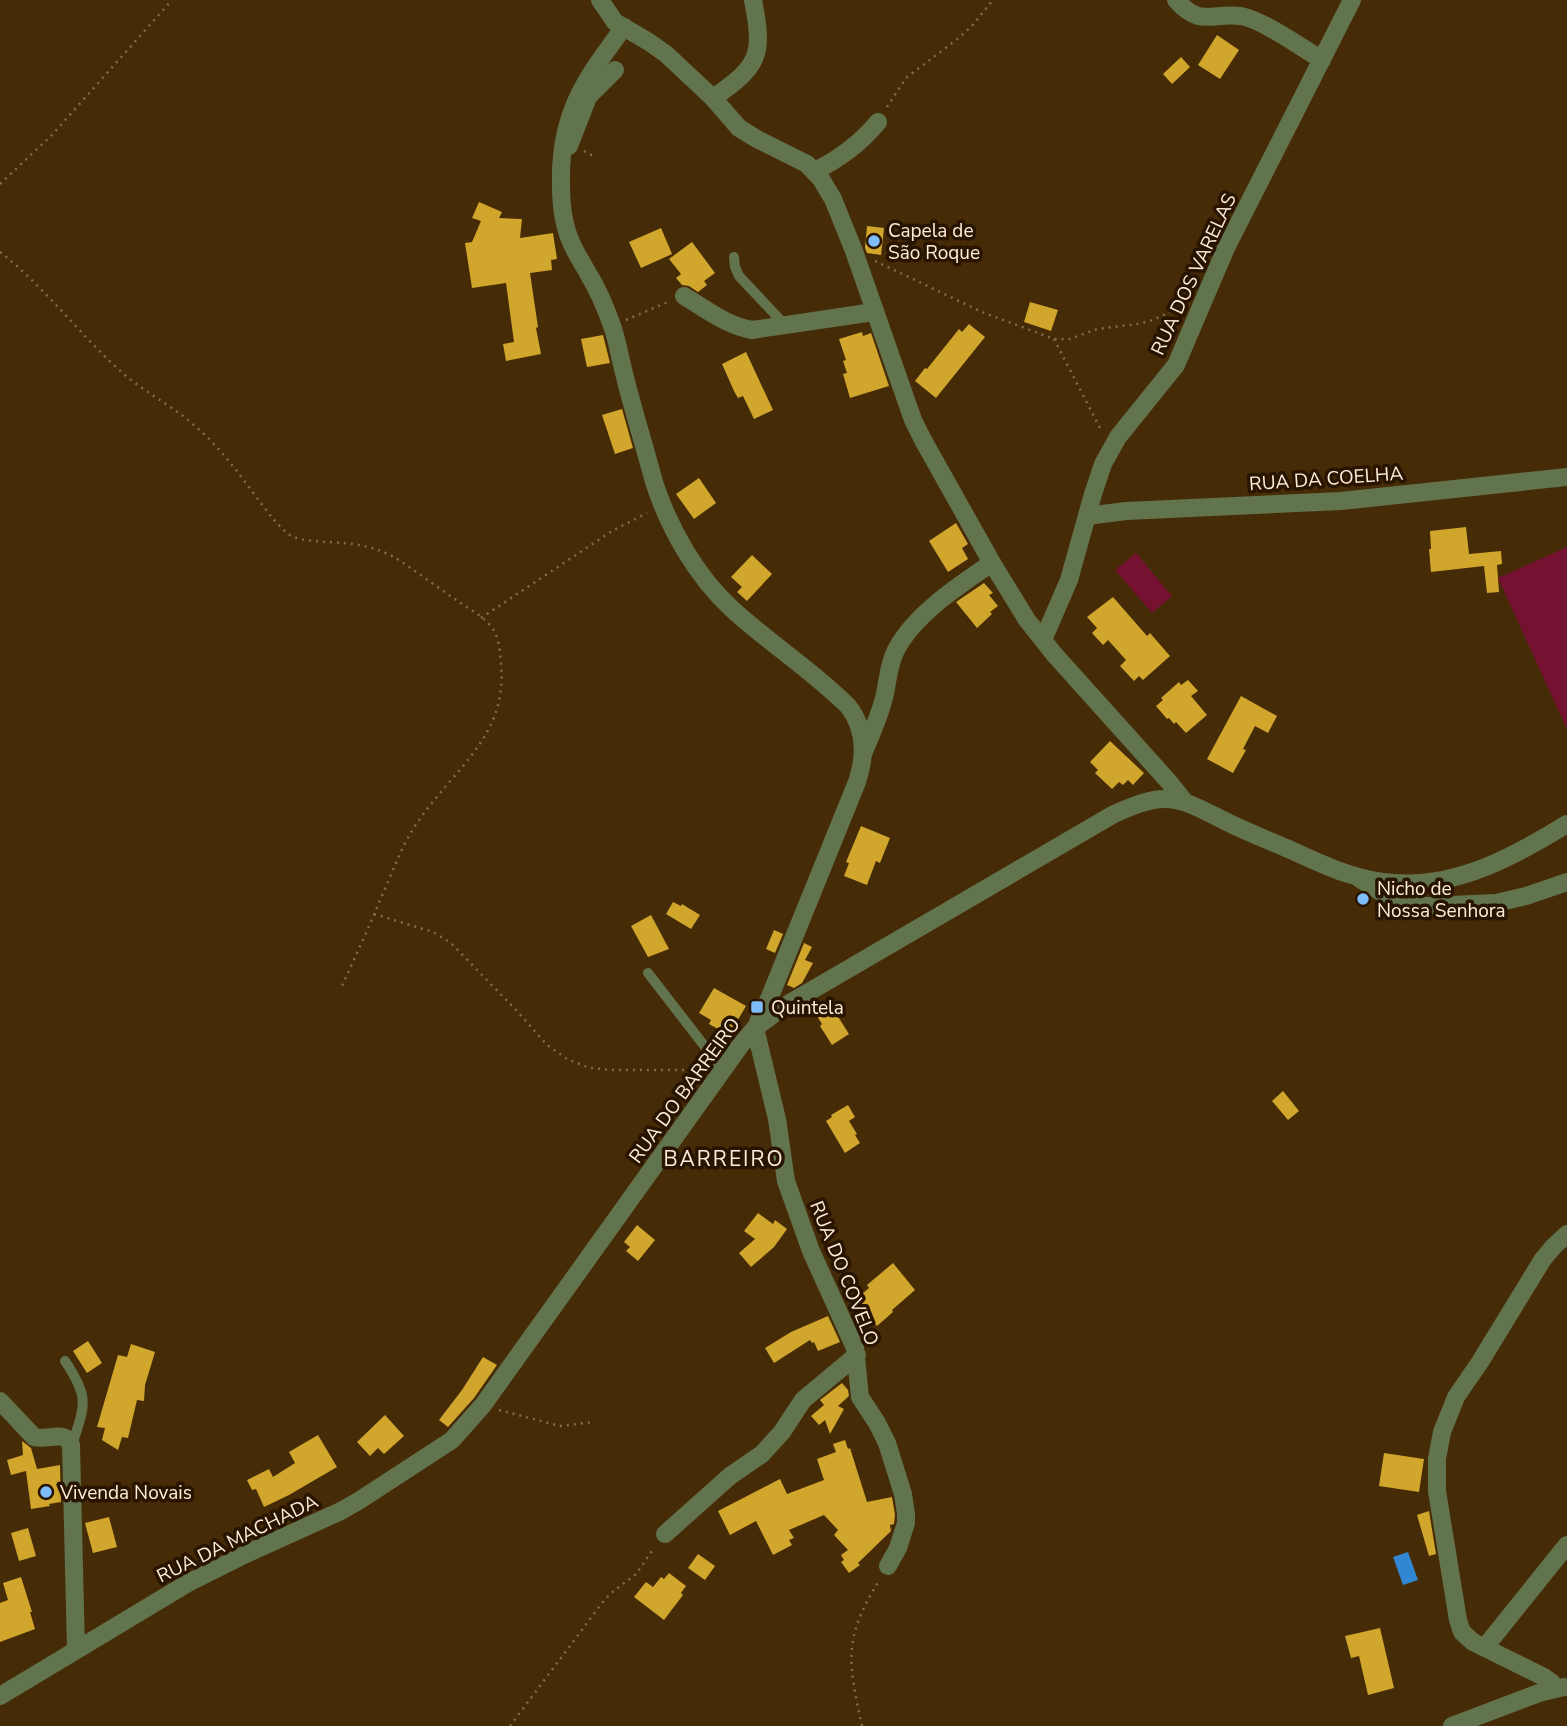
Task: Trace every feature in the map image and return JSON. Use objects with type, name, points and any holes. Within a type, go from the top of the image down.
[{"type":"street","points":[[600,0],[615,22],[666,54],[746,133],[807,164],[814,171],[829,192],[854,251],[917,430],[992,563],[1020,610],[1043,640],[1185,802],[1358,878],[1399,901],[1427,906],[1496,903],[1567,882]]},
{"type":"street","points":[[713,98],[742,77],[755,59],[758,37],[753,0]]},
{"type":"street","points":[[1176,0],[1201,18],[1237,16],[1251,19],[1322,60]]},
{"type":"street","name":"RUA DOS VARELAS","points":[[1043,640],[1069,580],[1098,478],[1111,449],[1176,365],[1226,248],[1352,0]]},
{"type":"street","points":[[624,27],[597,64],[573,105],[563,140],[563,216],[571,243],[599,293],[613,326],[662,506],[690,557],[705,579],[732,609],[848,706],[861,731],[863,754]]},
{"type":"street","points":[[561,181],[563,157],[586,102],[594,90],[615,70]]},
{"type":"street","points":[[814,171],[848,151],[878,122]]},
{"type":"street","points":[[684,296],[730,324],[752,330],[874,312]]},
{"type":"street","name":"RUA DA COELHA","points":[[1087,516],[1172,508],[1341,501],[1567,477]]},
{"type":"street","points":[[755,1028],[854,791],[863,754],[880,710],[891,662],[901,642],[937,604],[992,563]]},
{"type":"street","name":"RUA DO BARREIRO","points":[[483,1405],[755,1028],[783,1007],[1114,814],[1149,801],[1166,799],[1185,802]]},
{"type":"street","points":[[1358,878],[1395,884],[1452,878],[1515,855],[1567,824]]},
{"type":"street","name":"RUA DO COVELO","points":[[755,1028],[777,1119],[786,1181],[811,1251],[853,1343],[857,1355],[860,1397],[887,1443],[900,1481],[906,1523],[902,1539],[888,1566]]},
{"type":"street","points":[[1561,1687],[1467,1637],[1460,1627],[1437,1491],[1437,1459],[1442,1432],[1456,1397],[1543,1259],[1567,1234]]},
{"type":"street","points":[[665,1534],[724,1481],[769,1448],[803,1400],[857,1355]]},
{"type":"street","points":[[0,1401],[34,1437],[38,1439],[63,1436],[70,1441],[76,1649]]},
{"type":"street","name":"RUA DA MACHADA","points":[[0,1696],[188,1583],[360,1500],[452,1440],[483,1405]]},
{"type":"street","points":[[1485,1647],[1567,1545]]},
{"type":"street","points":[[1452,1726],[1561,1687]]},
{"type":"lane","points":[[734,257],[739,276],[785,325]]},
{"type":"lane","points":[[648,973],[723,1070]]},
{"type":"lane","points":[[65,1361],[77,1379],[84,1398],[71,1446]]},
{"type":"path","points":[[0,184],[51,136],[172,0]]},
{"type":"path","points":[[878,122],[906,78],[971,27],[993,0]]},
{"type":"path","points":[[854,251],[982,312],[1054,339],[1070,339],[1097,328],[1150,321],[1190,297]]},
{"type":"path","points":[[0,252],[47,295],[126,376],[183,416],[209,439],[284,531],[307,540],[356,544],[380,550],[481,618],[494,632],[502,678],[497,713],[483,740],[415,825],[341,988]]},
{"type":"path","points":[[613,326],[684,296]]},
{"type":"path","points":[[1054,339],[1111,449]]},
{"type":"path","points":[[481,618],[612,531],[662,506]]},
{"type":"path","points":[[374,914],[433,933],[451,943],[547,1045],[567,1059],[590,1068],[611,1070],[723,1070]]},
{"type":"path","points":[[483,1405],[560,1426],[594,1422]]},
{"type":"path","points":[[510,1726],[610,1594],[636,1574],[665,1534]]},
{"type":"path","points":[[862,1726],[852,1676],[851,1648],[856,1625],[865,1604],[888,1566]]},
{"type":"shaded area","points":[[1567,547],[1567,729],[1498,578]]},
{"type":"shaded area","points":[[1136,553],[1172,596],[1152,613],[1115,570]]},
{"type":"water","points":[[1408,1552],[1418,1580],[1403,1585],[1393,1557]]},
{"type":"building","points":[[1217,35],[1239,50],[1220,79],[1198,65]]},
{"type":"building","points":[[1181,57],[1190,67],[1172,84],[1163,74]]},
{"type":"building","points":[[479,202],[502,212],[499,218],[522,219],[520,238],[553,233],[557,259],[551,260],[552,270],[530,273],[541,354],[506,361],[503,344],[514,342],[506,283],[472,288],[465,243],[472,242],[481,221],[472,218]]},
{"type":"building","name":"Capela de São Roque","points":[[867,226],[884,228],[881,255],[867,253]]},
{"type":"building","points":[[661,228],[672,254],[641,268],[629,242]]},
{"type":"building","points":[[692,242],[715,273],[704,281],[707,285],[698,292],[682,285],[676,278],[681,274],[669,259]]},
{"type":"building","points":[[1030,302],[1058,310],[1051,331],[1024,322]]},
{"type":"building","points":[[969,324],[985,337],[936,398],[915,381],[959,329],[962,332]]},
{"type":"building","points":[[862,332],[863,336],[871,333],[889,386],[850,398],[843,374],[847,373],[843,361],[846,360],[839,339]]},
{"type":"building","points":[[603,335],[610,363],[587,367],[581,339]]},
{"type":"building","points":[[746,352],[773,410],[754,419],[743,396],[738,398],[722,364]]},
{"type":"building","points":[[622,409],[633,448],[615,454],[602,415]]},
{"type":"building","points":[[699,478],[716,503],[694,519],[676,494]]},
{"type":"building","points":[[956,523],[968,544],[962,548],[968,559],[948,572],[929,541]]},
{"type":"building","points":[[1466,527],[1469,554],[1501,551],[1502,564],[1497,565],[1499,592],[1487,593],[1484,566],[1431,572],[1430,531]]},
{"type":"building","points":[[752,555],[772,574],[747,601],[737,592],[742,587],[731,577]]},
{"type":"building","points":[[984,583],[993,593],[989,595],[998,606],[977,628],[956,602]]},
{"type":"building","points":[[1113,597],[1147,636],[1150,633],[1170,656],[1143,680],[1139,676],[1134,681],[1120,666],[1126,660],[1108,640],[1103,645],[1092,633],[1097,628],[1087,617]]},
{"type":"building","points":[[1188,680],[1198,691],[1191,696],[1207,715],[1186,733],[1176,722],[1174,724],[1167,719],[1156,706],[1179,682],[1181,685]]},
{"type":"building","points":[[1241,696],[1277,716],[1268,733],[1255,726],[1233,773],[1207,759]]},
{"type":"building","points":[[1110,741],[1144,773],[1133,785],[1128,780],[1123,785],[1119,782],[1112,789],[1095,773],[1098,770],[1090,762]]},
{"type":"building","points":[[861,826],[890,838],[880,863],[876,861],[867,885],[844,876],[849,863],[846,862]]},
{"type":"building","points":[[673,902],[681,906],[682,904],[700,915],[691,929],[666,914]]},
{"type":"building","points":[[651,915],[669,949],[648,957],[631,926]]},
{"type":"building","points":[[774,930],[783,934],[775,953],[766,949]]},
{"type":"building","points":[[804,943],[812,947],[805,960],[813,963],[802,983],[794,988],[787,985]]},
{"type":"building","points":[[714,988],[746,1006],[729,1035],[709,1024],[711,1020],[699,1013]]},
{"type":"building","points":[[830,1004],[849,1034],[832,1045],[815,1013]]},
{"type":"building","points":[[1283,1091],[1299,1111],[1288,1120],[1272,1101]]},
{"type":"building","points":[[848,1105],[855,1117],[849,1121],[860,1143],[845,1153],[826,1121]]},
{"type":"building","points":[[758,1213],[773,1224],[775,1220],[787,1229],[774,1247],[751,1267],[739,1253],[755,1239],[744,1231]]},
{"type":"building","points":[[637,1225],[655,1240],[638,1261],[626,1251],[630,1247],[624,1242]]},
{"type":"building","points":[[893,1263],[915,1290],[877,1326],[855,1300],[869,1288],[867,1285]]},
{"type":"building","points":[[828,1316],[840,1342],[818,1351],[810,1340],[774,1363],[765,1348],[791,1332]]},
{"type":"building","points":[[88,1341],[102,1363],[87,1373],[73,1351]]},
{"type":"building","points":[[131,1344],[155,1352],[145,1385],[144,1401],[137,1400],[128,1438],[122,1437],[118,1450],[102,1440],[105,1428],[97,1427],[118,1355],[127,1357]]},
{"type":"building","points":[[483,1357],[497,1365],[474,1398],[448,1427],[439,1420]]},
{"type":"building","points":[[842,1383],[849,1396],[838,1406],[844,1409],[830,1434],[825,1420],[819,1425],[811,1416],[824,1405],[820,1400]]},
{"type":"building","points":[[385,1415],[404,1436],[384,1454],[378,1448],[370,1456],[357,1442]]},
{"type":"building","points":[[318,1435],[337,1467],[264,1507],[256,1489],[252,1490],[247,1480],[269,1469],[273,1477],[295,1463],[289,1452]]},
{"type":"building","points":[[845,1440],[867,1502],[892,1497],[895,1515],[894,1524],[890,1525],[891,1531],[858,1563],[860,1565],[849,1573],[841,1562],[844,1560],[841,1555],[848,1550],[834,1535],[838,1530],[824,1515],[789,1530],[794,1538],[789,1540],[792,1545],[773,1555],[756,1521],[730,1535],[718,1511],[780,1479],[787,1494],[824,1480],[817,1459],[836,1452],[833,1444]]},
{"type":"building","name":"Vivenda Novais","points":[[22,1441],[31,1448],[37,1469],[60,1465],[61,1502],[31,1509],[26,1471],[11,1475],[7,1460],[23,1455]]},
{"type":"building","points":[[1384,1453],[1424,1459],[1419,1492],[1379,1486]]},
{"type":"building","points":[[1429,1511],[1436,1554],[1429,1556],[1417,1515]]},
{"type":"building","points":[[109,1517],[117,1547],[93,1553],[85,1523]]},
{"type":"building","points":[[28,1528],[36,1556],[19,1561],[11,1533]]},
{"type":"building","points":[[698,1554],[715,1566],[705,1580],[688,1568]]},
{"type":"building","points":[[669,1573],[686,1586],[681,1593],[683,1595],[664,1620],[634,1597],[646,1582],[653,1587],[661,1577],[664,1579]]},
{"type":"building","points":[[21,1577],[35,1629],[0,1642],[0,1603],[8,1600],[3,1583]]},
{"type":"building","points":[[1380,1628],[1394,1688],[1368,1695],[1359,1656],[1351,1658],[1345,1636]]},
{"type":"place","name":"Capela de São Roque","points":[[874,241]]},
{"type":"place","name":"Nicho de Nossa Senhora","points":[[1363,899]]},
{"type":"place","name":"Quintela","points":[[757,1007]]},
{"type":"place","name":"Vivenda Novais","points":[[46,1492]]},
{"type":"district","name":"BARREIRO","points":[[724,1159]]}]
